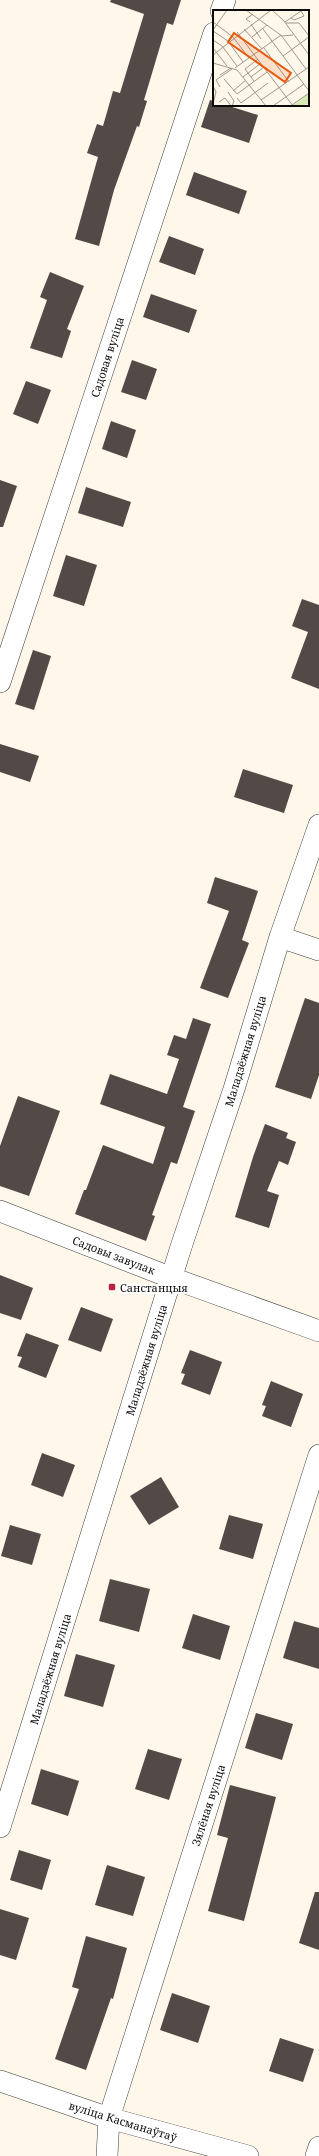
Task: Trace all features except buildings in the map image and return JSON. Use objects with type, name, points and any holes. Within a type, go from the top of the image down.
[{"type":"street","points":[[221,10],[225,0]]},
{"type":"street","name":"Садовая вуліца","points":[[0,682],[213,36]]},
{"type":"street","name":"Маладзёжная вуліца","points":[[0,1827],[172,1278],[234,1089],[280,937],[319,825]]},
{"type":"street","points":[[280,937],[319,950]]},
{"type":"street","name":"Садовы завулак","points":[[0,1211],[172,1278],[319,1331]]},
{"type":"street","name":"Зялёная вуліца","points":[[107,2156],[109,2118],[319,1455]]},
{"type":"street","name":"вуліца Касманаўтаў","points":[[0,2082],[109,2118],[248,2156]]},
{"type":"street","points":[[316,2156],[319,2147]]},
{"type":"place","name":"Санстанцыя","points":[[112,1287]]}]
